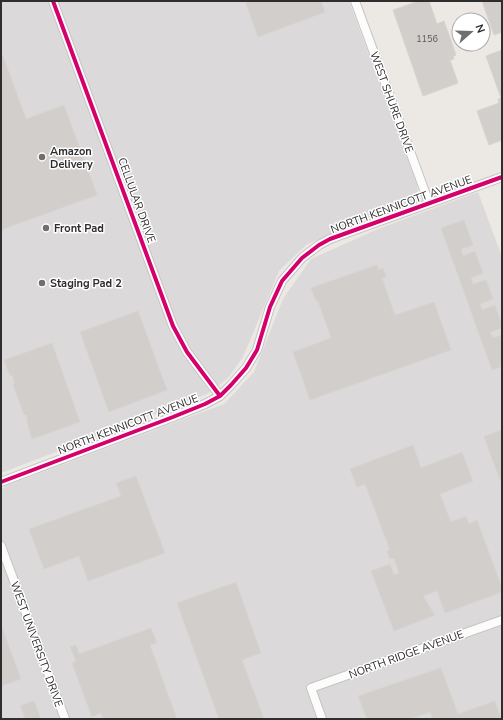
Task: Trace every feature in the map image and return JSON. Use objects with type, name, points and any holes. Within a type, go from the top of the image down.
[{"type":"street","name":"CELLULAR DRIVE","points":[[53,1],[173,326],[187,352],[220,396]]},
{"type":"street","name":"WEST SHURE DRIVE","points":[[355,1],[430,203]]},
{"type":"street","name":"NORTH KENNICOTT AVENUE","points":[[1,482],[173,417],[220,396],[232,385],[249,365],[260,345],[270,307],[278,288],[290,271],[302,258],[319,245],[330,239],[502,177]]},
{"type":"street","name":"WEST UNIVERSITY DRIVE","points":[[1,546],[65,719]]},
{"type":"street","name":"NORTH RIDGE AVENUE","points":[[322,719],[311,688],[502,620]]},
{"type":"shaded area","points":[[1,1],[349,1],[417,185],[419,202],[360,220],[306,245],[279,271],[243,357],[228,378],[207,394],[1,473]]},
{"type":"shaded area","points":[[478,192],[502,257],[502,719],[1,719],[1,490],[6,486],[224,404],[254,372],[283,299],[311,259],[378,229]]},
{"type":"building","points":[[245,1],[321,1],[325,12],[258,37]]},
{"type":"building","points":[[419,1],[429,1],[437,24],[444,21],[451,41],[451,52],[455,52],[456,55],[453,56],[454,59],[450,60],[458,83],[423,96],[393,10]]},
{"type":"building","points":[[482,1],[502,1],[502,32],[494,35],[491,26],[491,12],[486,12]]},
{"type":"building","points":[[502,50],[502,140],[489,145],[477,111],[499,103],[498,99],[501,98],[486,56]]},
{"type":"building","name":"Amazon Delivery","points":[[1,56],[3,56],[26,119],[64,105],[97,195],[1,230]]},
{"type":"building","points":[[464,220],[473,245],[461,249],[463,256],[475,251],[483,273],[471,278],[473,284],[486,280],[493,299],[480,304],[482,310],[495,305],[502,325],[502,328],[490,332],[493,338],[502,335],[502,364],[500,364],[501,367],[492,370],[441,228]]},
{"type":"building","points":[[377,265],[379,270],[383,268],[386,277],[382,278],[395,315],[434,302],[451,350],[310,400],[293,352],[331,338],[318,301],[316,301],[311,288]]},
{"type":"building","points":[[138,311],[167,390],[109,412],[80,332]]},
{"type":"building","points":[[52,343],[80,422],[32,439],[26,414],[24,415],[13,384],[15,383],[12,375],[10,376],[4,360]]},
{"type":"building","points":[[502,430],[502,485],[484,437]]},
{"type":"building","points":[[413,445],[421,468],[462,452],[473,481],[440,494],[451,522],[466,516],[469,524],[477,520],[502,588],[502,592],[445,613],[437,591],[423,596],[435,615],[394,631],[371,571],[390,564],[394,575],[399,573],[394,558],[390,559],[387,551],[390,550],[365,484],[357,487],[350,469]]},
{"type":"building","points":[[136,476],[165,553],[88,581],[79,556],[44,569],[29,529],[121,496],[116,483]]},
{"type":"building","points":[[236,582],[261,653],[242,660],[264,719],[219,719],[177,603]]},
{"type":"building","points":[[1,625],[21,679],[1,686]]},
{"type":"building","points":[[151,628],[157,643],[150,645],[177,719],[103,719],[101,713],[92,717],[72,663],[76,661],[70,647],[76,645],[79,654]]},
{"type":"building","points":[[441,668],[458,714],[495,701],[501,719],[433,719],[430,712],[410,719],[367,719],[358,696]]},
{"type":"building","points":[[34,701],[41,719],[22,719],[25,718],[20,706]]},
{"type":"cycle path","points":[[53,1],[173,326],[187,352],[220,396]]},
{"type":"cycle path","points":[[1,482],[173,417],[220,396],[246,368],[257,350],[270,307],[282,281],[302,258],[319,245],[330,239],[502,177]]},
{"type":"place","name":"Amazon Delivery","points":[[42,157]]},
{"type":"place","name":"Front Pad","points":[[46,228]]},
{"type":"place","name":"Staging Pad 2","points":[[42,283]]}]
